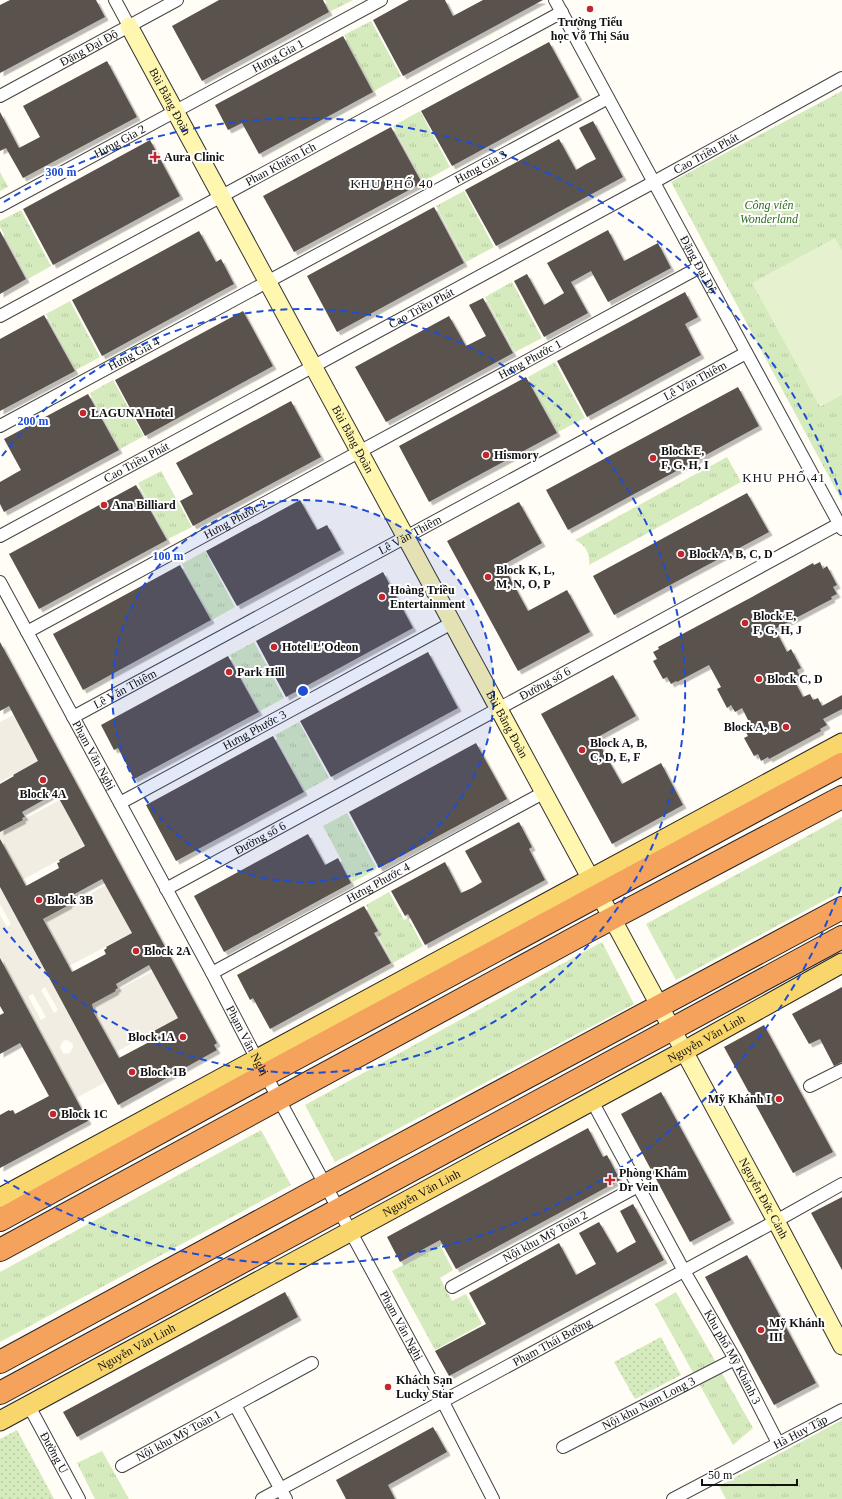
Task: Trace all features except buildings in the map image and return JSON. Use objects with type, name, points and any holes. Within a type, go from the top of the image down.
[{"type":"highway","points":[[0,1220],[261,1067],[766,794],[842,764]]},
{"type":"highway","points":[[0,1250],[612,918],[842,797]]},
{"type":"highway","points":[[0,1362],[325,1185],[660,1007],[842,908]]},
{"type":"highway","name":"Nguyễn Văn Linh","points":[[8,1389],[842,937]]},
{"type":"main road","points":[[766,794],[842,742]]},
{"type":"main road","name":"Nguyễn Văn Linh","points":[[0,1421],[684,1051],[842,963]]},
{"type":"main road","points":[[0,1198],[261,1067]]},
{"type":"main road","points":[[8,1389],[29,1406]]},
{"type":"street","name":"Bùi Bằng Đoàn","points":[[115,0],[660,1007]]},
{"type":"street","name":"Đặng Đại Độ","points":[[0,96],[177,0]]},
{"type":"street","name":"Hưng Gia 1","points":[[175,111],[381,0]]},
{"type":"street","name":"Đặng Đại Độ","points":[[555,0],[840,527]]},
{"type":"street","name":"Phan Khiêm Ích","points":[[0,316],[562,12]]},
{"type":"street","name":"Cao Triều Phát","points":[[0,536],[654,182],[842,78]]},
{"type":"street","name":"Hưng Gia 3","points":[[268,281],[608,98]]},
{"type":"street","name":"Hưng Gia 2","points":[[0,206],[175,111]]},
{"type":"street","name":"Hưng Phước 1","points":[[359,452],[700,268]]},
{"type":"street","name":"Hưng Gia 4","points":[[0,426],[268,281]]},
{"type":"street","name":"Lê Văn Thiêm","points":[[73,717],[746,352]]},
{"type":"street","name":"Hưng Phước 2","points":[[27,632],[359,452]]},
{"type":"street","name":"Đường số 6","points":[[166,889],[498,708],[840,527]]},
{"type":"street","name":"Phạm Văn Nghị","points":[[0,582],[212,973],[493,1499]]},
{"type":"street","name":"Hưng Phước 3","points":[[120,803],[452,624]]},
{"type":"street","name":"Hưng Phước 4","points":[[212,973],[543,793]]},
{"type":"street","name":"Nguyễn Đức Cảnh","points":[[660,1007],[842,1346]]},
{"type":"street","points":[[810,1086],[842,1070]]},
{"type":"street","name":"Khu phố Mỹ Khánh 3","points":[[592,1101],[684,1271],[735,1359],[778,1443]]},
{"type":"street","name":"Phạm Thái Bường","points":[[262,1499],[283,1494],[442,1402],[842,1184]]},
{"type":"street","name":"Nội khu Mỹ Toàn 2","points":[[452,1287],[638,1186]]},
{"type":"street","name":"Nội khu Nam Long 3","points":[[563,1447],[735,1359]]},
{"type":"street","name":"Nội khu Mỹ Toàn 1","points":[[122,1466],[312,1363]]},
{"type":"street","name":"Nội khu Mỹ Toàn 1","points":[[235,1405],[283,1494]]},
{"type":"street","name":"Đường U","points":[[29,1406],[79,1499]]},
{"type":"street","name":"Hà Huy Tập","points":[[673,1499],[842,1410]]},
{"type":"green space","points":[[325,0],[353,0],[331,11]]},
{"type":"green space","points":[[371,21],[401,76],[374,91],[344,35]]},
{"type":"green space","name":"Công viên Wonderland","points":[[842,91],[842,501],[671,182]]},
{"type":"green space","points":[[420,111],[450,167],[423,182],[393,126]]},
{"type":"green space","points":[[0,172],[8,187],[0,191]]},
{"type":"green space","points":[[464,191],[494,247],[466,262],[436,206]]},
{"type":"green space","points":[[21,210],[51,266],[28,279],[0,227],[0,221]]},
{"type":"green space","points":[[835,238],[842,251],[842,395],[820,407],[752,283]]},
{"type":"green space","points":[[512,282],[542,338],[515,352],[485,297]]},
{"type":"green space","points":[[70,301],[100,357],[76,370],[46,314]]},
{"type":"green space","points":[[555,362],[585,418],[558,432],[528,377]]},
{"type":"green space","points":[[113,380],[144,436],[120,449],[90,393]]},
{"type":"green space","points":[[727,457],[741,482],[589,565],[589,557],[585,547],[575,540]]},
{"type":"green space","points":[[161,471],[192,527],[168,539],[138,483]]},
{"type":"green space","points":[[205,551],[235,607],[212,620],[182,564]]},
{"type":"green space","points":[[254,642],[284,698],[260,711],[230,655]]},
{"type":"green space","points":[[299,722],[329,778],[305,791],[275,735]]},
{"type":"green space","points":[[347,813],[377,869],[353,882],[323,826]]},
{"type":"green space","points":[[842,817],[842,891],[676,980],[646,924]]},
{"type":"green space","points":[[389,892],[404,920],[408,918],[423,946],[393,963],[378,935],[381,933],[366,905]]},
{"type":"green space","points":[[602,942],[634,1004],[335,1162],[305,1105]]},
{"type":"green space","points":[[261,1130],[291,1185],[0,1342],[0,1272]]},
{"type":"green space","points":[[440,1245],[453,1270],[440,1278],[452,1301],[466,1294],[482,1324],[435,1350],[392,1271]]},
{"type":"green space","points":[[676,1292],[753,1428],[733,1445],[655,1304]]},
{"type":"green space","points":[[661,1337],[681,1375],[635,1399],[614,1362]]},
{"type":"green space","points":[[842,1420],[842,1499],[726,1499],[719,1486]]},
{"type":"green space","points":[[17,1430],[54,1499],[0,1499],[0,1439]]},
{"type":"green space","points":[[102,1451],[129,1499],[95,1499],[77,1463]]},
{"type":"shaded area","points":[[14,715],[39,761],[0,782],[0,722]]},
{"type":"shaded area","points":[[60,800],[85,846],[22,880],[0,854],[6,850],[0,839],[0,832]]},
{"type":"shaded area","points":[[106,885],[132,933],[69,966],[59,948],[39,959],[79,1033],[99,1022],[90,1005],[153,971],[178,1018],[116,1052],[106,1082],[76,1098],[0,958],[0,915],[7,927],[11,924],[0,904],[0,887],[33,947],[53,936],[44,919]],"holes":[[[45,987],[58,1010],[54,1013],[41,990]],[[33,994],[46,1017],[41,1020],[28,996]],[[67,1040],[73,1044],[70,1053],[63,1053],[60,1047],[63,1041]]]},
{"type":"place","name":"Trường Tiểu học Vỗ Thị Sáu","points":[[590,9]]},
{"type":"place","name":"Aura Clinic","points":[[155,157]]},
{"type":"place","name":"LAGUNA Hotel","points":[[83,413]]},
{"type":"place","name":"Hismory","points":[[486,455]]},
{"type":"place","name":"Block E, F, G, H, I","points":[[653,458]]},
{"type":"place","name":"Ana Billiard","points":[[104,505]]},
{"type":"place","name":"Block A, B, C, D","points":[[681,554]]},
{"type":"place","name":"Block K, L, M, N, O, P","points":[[488,577]]},
{"type":"place","name":"Hoàng Triều Entertainment","points":[[382,597]]},
{"type":"place","name":"Block E, F, G, H, J","points":[[745,623]]},
{"type":"place","name":"Hotel L'Odeon","points":[[274,647]]},
{"type":"place","name":"Park Hill","points":[[229,672]]},
{"type":"place","name":"Block C, D","points":[[759,679]]},
{"type":"place","name":"Block A, B","points":[[786,727]]},
{"type":"place","name":"Block A, B, C, D, E, F","points":[[582,750]]},
{"type":"place","name":"Block 4A","points":[[43,780]]},
{"type":"place","name":"Block 3B","points":[[39,900]]},
{"type":"place","name":"Block 2A","points":[[136,951]]},
{"type":"place","name":"Block 1A","points":[[183,1037]]},
{"type":"place","name":"Block 1B","points":[[132,1072]]},
{"type":"place","name":"Mỹ Khánh I","points":[[779,1099]]},
{"type":"place","name":"Block 1C","points":[[53,1114]]},
{"type":"place","name":"Phòng Khám Dr Vein","points":[[610,1180]]},
{"type":"place","name":"Mỹ Khánh III","points":[[761,1330]]},
{"type":"place","name":"Khách Sạn Lucky Star","points":[[388,1387]]},
{"type":"district","name":"KHU PHỐ 40","points":[[392,183]]},
{"type":"district","name":"KHU PHỐ 41","points":[[784,477]]}]
